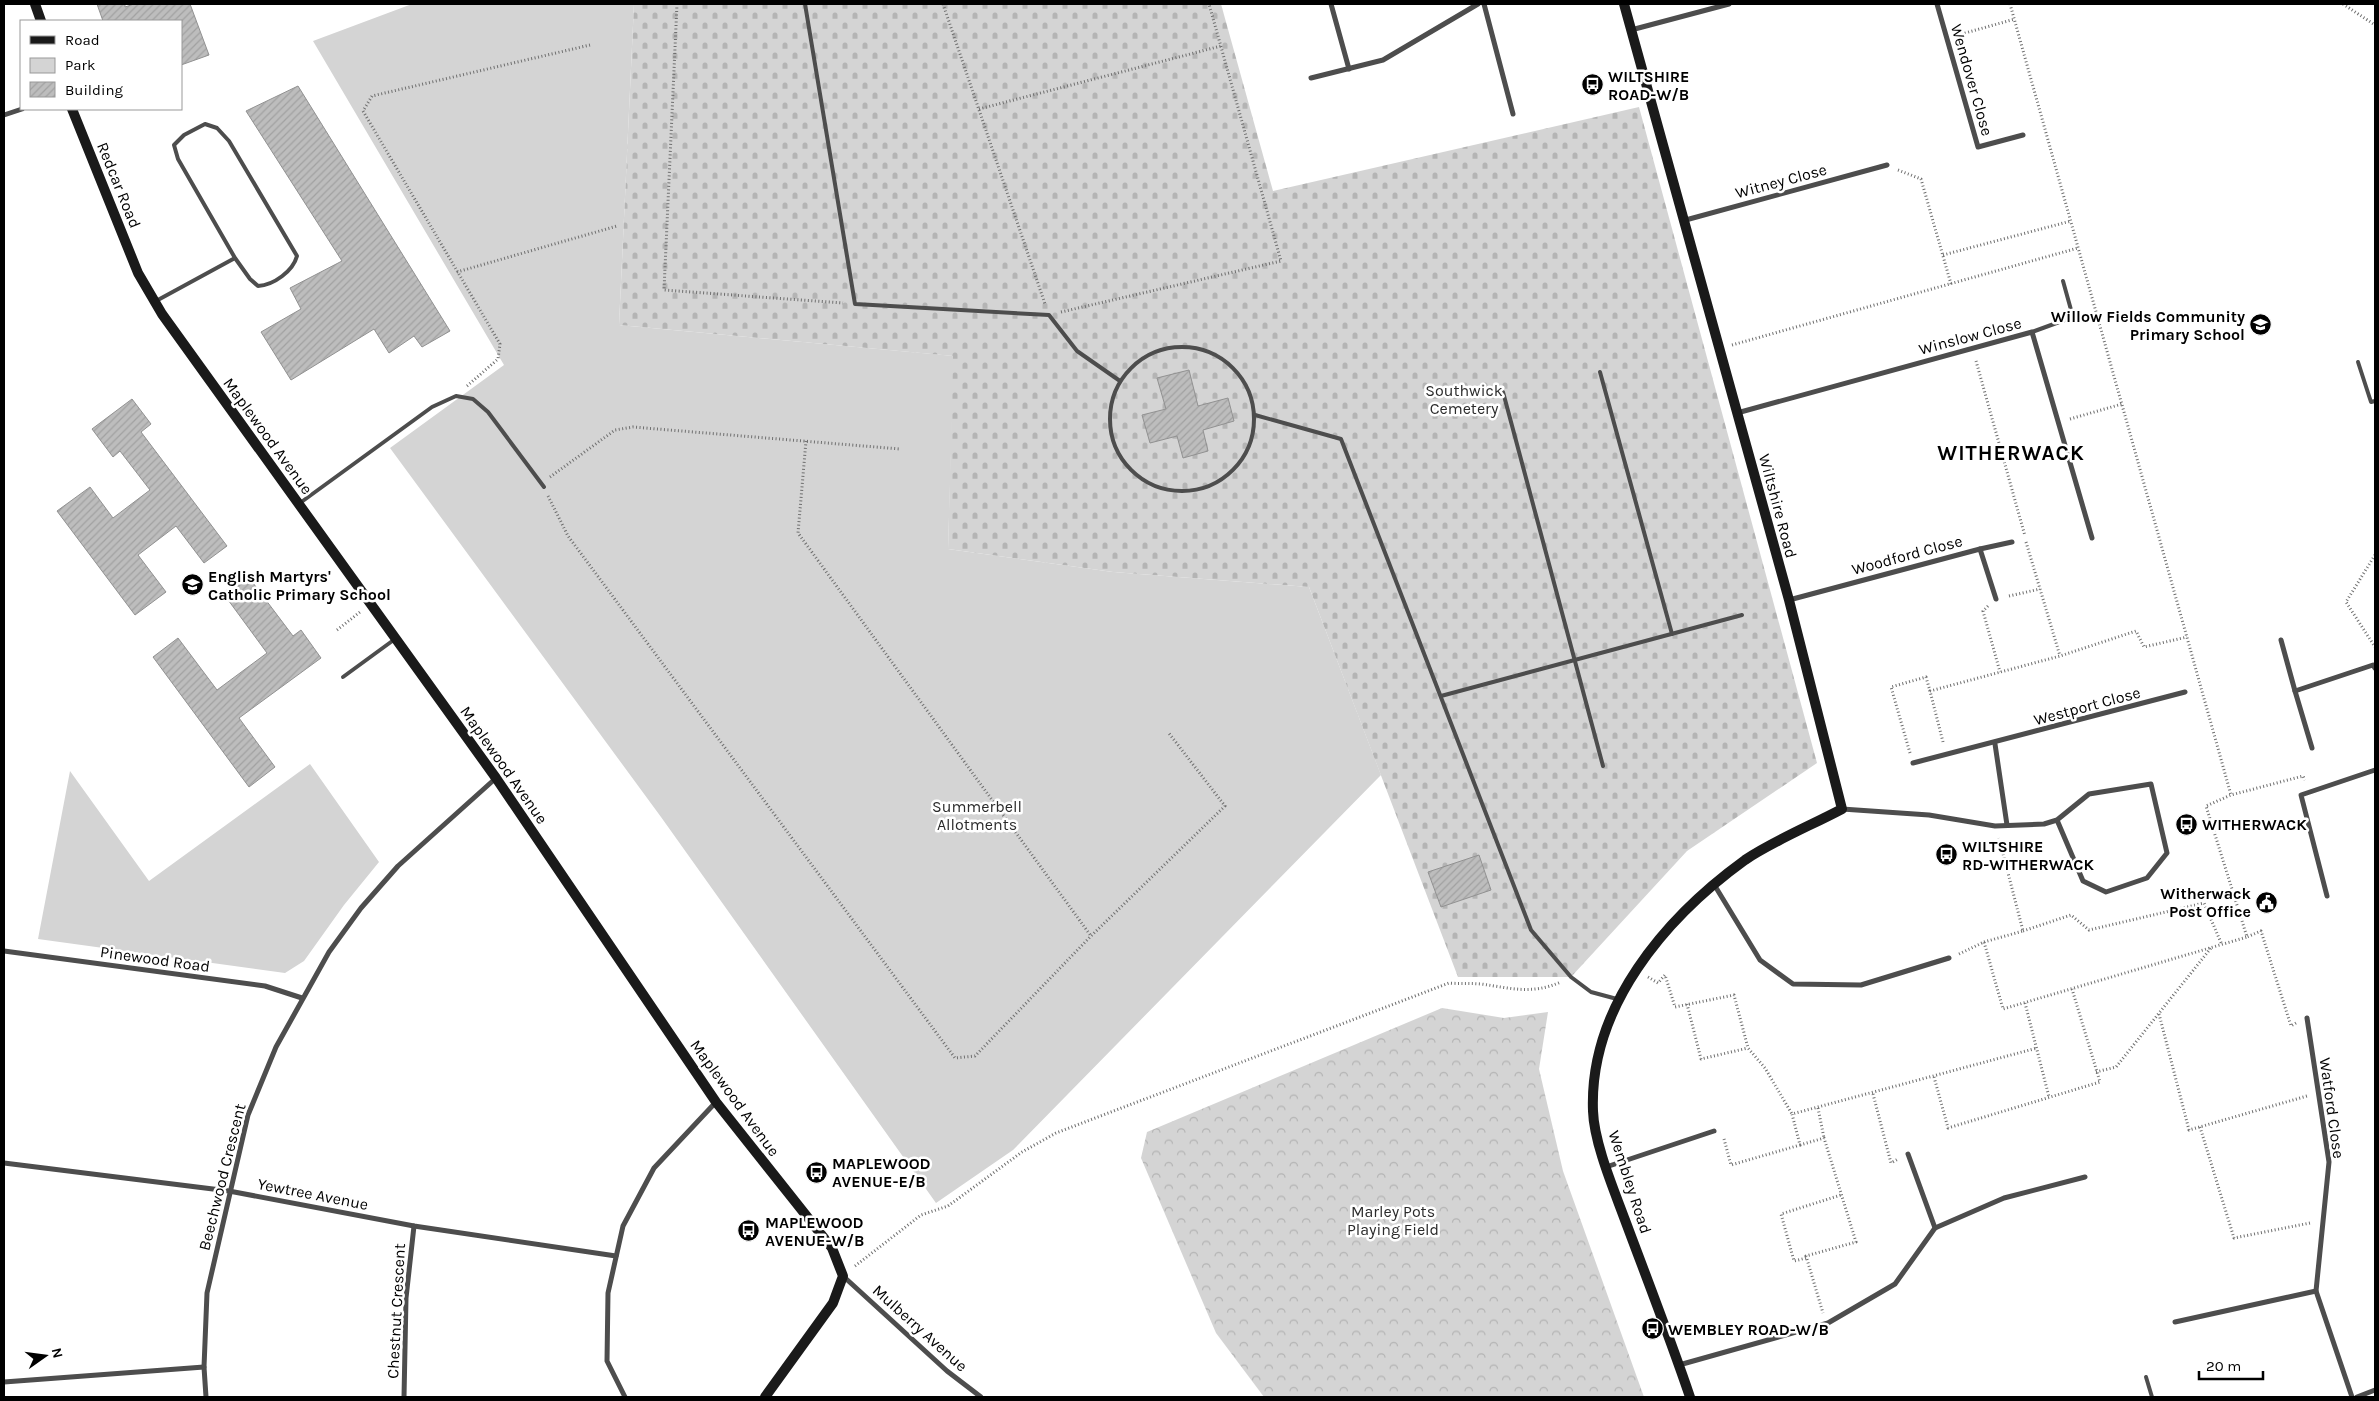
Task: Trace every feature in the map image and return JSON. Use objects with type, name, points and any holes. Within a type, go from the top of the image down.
[{"type":"street","points":[[35,4],[42,20]]},
{"type":"street","points":[[1331,4],[1349,69]]},
{"type":"street","points":[[1311,78],[1383,60],[1478,4]]},
{"type":"street","points":[[1484,4],[1513,114]]},
{"type":"street","name":"Wiltshire Road","points":[[1624,4],[1682,221],[1789,600],[1842,809]]},
{"type":"street","points":[[1631,30],[1729,4]]},
{"type":"street","name":"Wendover Close","points":[[1937,4],[1978,147],[2023,135]]},
{"type":"street","points":[[4,114],[20,110]]},
{"type":"street","name":"Redcar Road","points":[[72,110],[138,273]]},
{"type":"street","name":"Witney Close","points":[[1682,221],[1887,165]]},
{"type":"street","name":"Maplewood Avenue","points":[[138,273],[154,302],[496,778],[716,1102],[832,1248],[843,1276]]},
{"type":"street","name":"Winslow Close","points":[[1737,413],[2032,332],[2092,538]]},
{"type":"street","points":[[1980,549],[2012,542]]},
{"type":"street","name":"Woodford Close","points":[[1789,600],[1980,549],[1996,599]]},
{"type":"street","points":[[2281,640],[2312,748]]},
{"type":"street","points":[[2295,691],[2372,665],[2375,668]]},
{"type":"street","name":"Westport Close","points":[[1913,763],[1995,744],[2185,692]]},
{"type":"street","points":[[1995,744],[2007,825]]},
{"type":"street","points":[[2326,896],[2301,795],[2375,770]]},
{"type":"street","name":"Beechwood Crescent","points":[[206,1397],[204,1367],[207,1293],[248,1115],[276,1047],[329,952],[361,908],[398,866],[496,778]]},
{"type":"street","points":[[1842,809],[1929,815],[1995,826],[2044,824],[2057,820],[2090,794],[2151,784],[2168,853],[2147,878],[2106,892],[2083,881],[2057,820]]},
{"type":"street","name":"Wembley Road","points":[[1690,1397],[1606,1167],[1593,1112],[1597,1055],[1619,1000],[1646,955],[1674,921],[1746,860],[1842,809]]},
{"type":"street","points":[[1715,886],[1760,960],[1793,984],[1861,985],[1949,958]]},
{"type":"street","name":"Pinewood Road","points":[[4,952],[266,986],[302,998]]},
{"type":"street","name":"Watford Close","points":[[2307,1018],[2329,1162],[2316,1291],[2352,1397]]},
{"type":"street","points":[[625,1397],[607,1361],[608,1293],[623,1226],[654,1168],[716,1102]]},
{"type":"street","points":[[1606,1167],[1714,1131]]},
{"type":"street","points":[[1908,1154],[1935,1228]]},
{"type":"street","name":"Yewtree Avenue","points":[[4,1163],[229,1191],[414,1226],[616,1256]]},
{"type":"street","points":[[1679,1364],[1826,1323],[1895,1284],[1935,1228],[2004,1198],[2085,1177]]},
{"type":"street","name":"Chestnut Crescent","points":[[404,1397],[406,1298],[414,1226]]},
{"type":"street","points":[[765,1397],[833,1303],[843,1276]]},
{"type":"street","name":"Mulberry Avenue","points":[[843,1276],[948,1371],[981,1397]]},
{"type":"street","points":[[2175,1322],[2316,1291]]},
{"type":"street","points":[[4,1382],[204,1367]]},
{"type":"street","points":[[2358,1397],[2375,1390]]},
{"type":"lane","points":[[805,4],[855,304],[1049,315],[1077,351],[1120,382]]},
{"type":"lane","points":[[205,124],[217,128],[229,141],[297,256],[295,264],[288,272],[266,286],[258,286],[250,279],[235,258],[178,159],[174,145],[184,135],[205,124]]},
{"type":"lane","points":[[154,302],[235,258]]},
{"type":"lane","points":[[2032,332],[2073,318],[2063,281]]},
{"type":"lane","points":[[1177,346],[1200,348],[1221,357],[1238,373],[1250,392],[1255,415],[1252,439],[1241,461],[1223,478],[1201,489],[1177,491],[1153,485],[1133,472],[1118,452],[1110,429],[1111,404],[1120,382],[1135,364],[1154,352],[1177,346]]},
{"type":"lane","points":[[2358,362],[2371,402],[2375,401]]},
{"type":"lane","points":[[1600,372],[1672,634]]},
{"type":"lane","points":[[1503,392],[1603,766]]},
{"type":"lane","points":[[298,504],[432,407],[456,396],[473,400],[488,412],[542,485]]},
{"type":"lane","points":[[1255,415],[1341,439],[1531,930],[1571,977],[1591,992],[1619,1000]]},
{"type":"lane","points":[[1441,696],[1742,615]]},
{"type":"lane","points":[[343,677],[395,639]]},
{"type":"lane","points":[[2146,1377],[2152,1397]]},
{"type":"path","points":[[676,4],[664,290],[855,304]]},
{"type":"path","points":[[943,4],[1049,315],[1281,261],[1209,4]]},
{"type":"path","points":[[2010,4],[2231,795]]},
{"type":"path","points":[[2343,4],[2375,25]]},
{"type":"path","points":[[1947,38],[2015,19]]},
{"type":"path","points":[[456,396],[498,359],[500,344],[363,111],[372,96],[590,45]]},
{"type":"path","points":[[979,109],[1220,46]]},
{"type":"path","points":[[1887,165],[1922,179],[1951,284]]},
{"type":"path","points":[[1943,256],[2071,221]]},
{"type":"path","points":[[457,272],[617,226]]},
{"type":"path","points":[[1719,349],[2078,248]]},
{"type":"path","points":[[1972,348],[2060,656]]},
{"type":"path","points":[[2058,423],[2122,404]]},
{"type":"path","points":[[900,449],[633,427],[615,430],[542,485],[568,536],[955,1058],[975,1056],[1091,936],[1225,806],[1168,732]]},
{"type":"path","points":[[806,441],[798,534],[1091,936]]},
{"type":"path","points":[[2375,555],[2346,602],[2375,647]]},
{"type":"path","points":[[2000,672],[1982,611],[1996,599],[2040,589]]},
{"type":"path","points":[[337,630],[370,604]]},
{"type":"path","points":[[1930,691],[2060,656],[2136,631],[2144,647],[2187,637]]},
{"type":"path","points":[[1913,763],[1891,687],[1926,677],[1946,756]]},
{"type":"path","points":[[2247,937],[2206,806],[2231,795],[2303,776],[2310,792]]},
{"type":"path","points":[[1995,826],[2023,931]]},
{"type":"path","points":[[1949,958],[1984,942],[2071,915],[2089,930],[2204,903],[2222,944]]},
{"type":"path","points":[[1984,942],[2003,1009],[2212,948],[2261,931],[2291,1026],[2307,1018]]},
{"type":"path","points":[[2096,1072],[2116,1067],[2212,948]]},
{"type":"path","points":[[1636,971],[1658,983],[1666,975],[1675,1007],[1734,995],[1748,1048],[1765,1068],[1792,1114],[1800,1145]]},
{"type":"path","points":[[843,1276],[921,1215],[948,1206],[1022,1152],[1056,1133],[1449,983],[1479,984],[1516,990],[1549,987],[1571,977]]},
{"type":"path","points":[[1934,1077],[1948,1128],[2100,1082],[2072,989]]},
{"type":"path","points":[[2025,1003],[2050,1097]]},
{"type":"path","points":[[1687,1004],[1701,1059],[1748,1048]]},
{"type":"path","points":[[2159,1014],[2189,1130],[2318,1093]]},
{"type":"path","points":[[1792,1114],[1873,1094],[2037,1048]]},
{"type":"path","points":[[1873,1094],[1891,1163],[1908,1154]]},
{"type":"path","points":[[1818,1108],[1824,1138],[1856,1242],[1794,1261],[1781,1214],[1841,1195]]},
{"type":"path","points":[[2200,1127],[2234,1238],[2323,1220]]},
{"type":"path","points":[[1714,1131],[1721,1130],[1730,1165],[1824,1138]]},
{"type":"path","points":[[1807,1258],[1826,1323]]},
{"type":"green space","name":"Summerbell Allotments","points":[[412,4],[634,4],[619,325],[954,356],[948,549],[1113,572],[1309,587],[1381,775],[1013,1150],[936,1203],[661,817],[390,448],[504,365],[313,41]]},
{"type":"green space","name":"Southwick Cemetery","points":[[634,4],[1221,4],[1273,191],[1639,107],[1817,763],[1687,851],[1571,977],[1458,977],[1309,587],[1113,572],[948,549],[953,356],[619,325]]},
{"type":"green space","points":[[310,764],[379,862],[344,905],[304,961],[285,973],[38,939],[70,771],[149,881]]},
{"type":"green space","name":"Marley Pots Playing Field","points":[[1442,1008],[1504,1018],[1548,1012],[1539,1069],[1563,1171],[1644,1397],[1264,1397],[1216,1333],[1141,1158],[1147,1132]]},
{"type":"building","points":[[97,4],[125,4],[125,7],[134,4],[190,4],[209,55],[182,65],[182,20],[103,20]]},
{"type":"building","points":[[298,86],[450,331],[422,347],[414,336],[389,353],[374,329],[291,380],[261,332],[301,309],[290,288],[342,261],[246,111]]},
{"type":"building","points":[[1189,370],[1198,406],[1228,398],[1234,421],[1203,430],[1208,451],[1183,458],[1177,436],[1150,443],[1142,415],[1166,409],[1157,378]]},
{"type":"building","points":[[132,399],[151,424],[141,432],[227,546],[204,563],[176,526],[138,555],[166,592],[135,615],[57,511],[90,487],[113,518],[150,490],[120,451],[113,457],[92,429]]},
{"type":"building","points":[[247,575],[293,636],[301,630],[321,658],[239,718],[275,767],[249,787],[153,657],[178,638],[217,690],[267,653],[223,593]]},
{"type":"building","points":[[1479,855],[1491,890],[1441,907],[1428,872]]},
{"type":"place","name":"WILTSHIRE ROAD-W/B","points":[[1592,85]]},
{"type":"place","name":"Willow Fields Community Primary School","points":[[2261,325]]},
{"type":"place","name":"English Martyrs' Catholic Primary School","points":[[192,585]]},
{"type":"place","name":"WITHERWACK","points":[[2186,824]]},
{"type":"place","name":"WILTSHIRE RD-WITHERWACK","points":[[1946,855]]},
{"type":"place","name":"Witherwack Post Office","points":[[2267,902]]},
{"type":"place","name":"MAPLEWOOD AVENUE-E/B","points":[[816,1172]]},
{"type":"place","name":"MAPLEWOOD AVENUE-W/B","points":[[749,1231]]},
{"type":"place","name":"WEMBLEY ROAD-W/B","points":[[1652,1329]]},
{"type":"district","name":"WITHERWACK","points":[[2011,453]]}]
